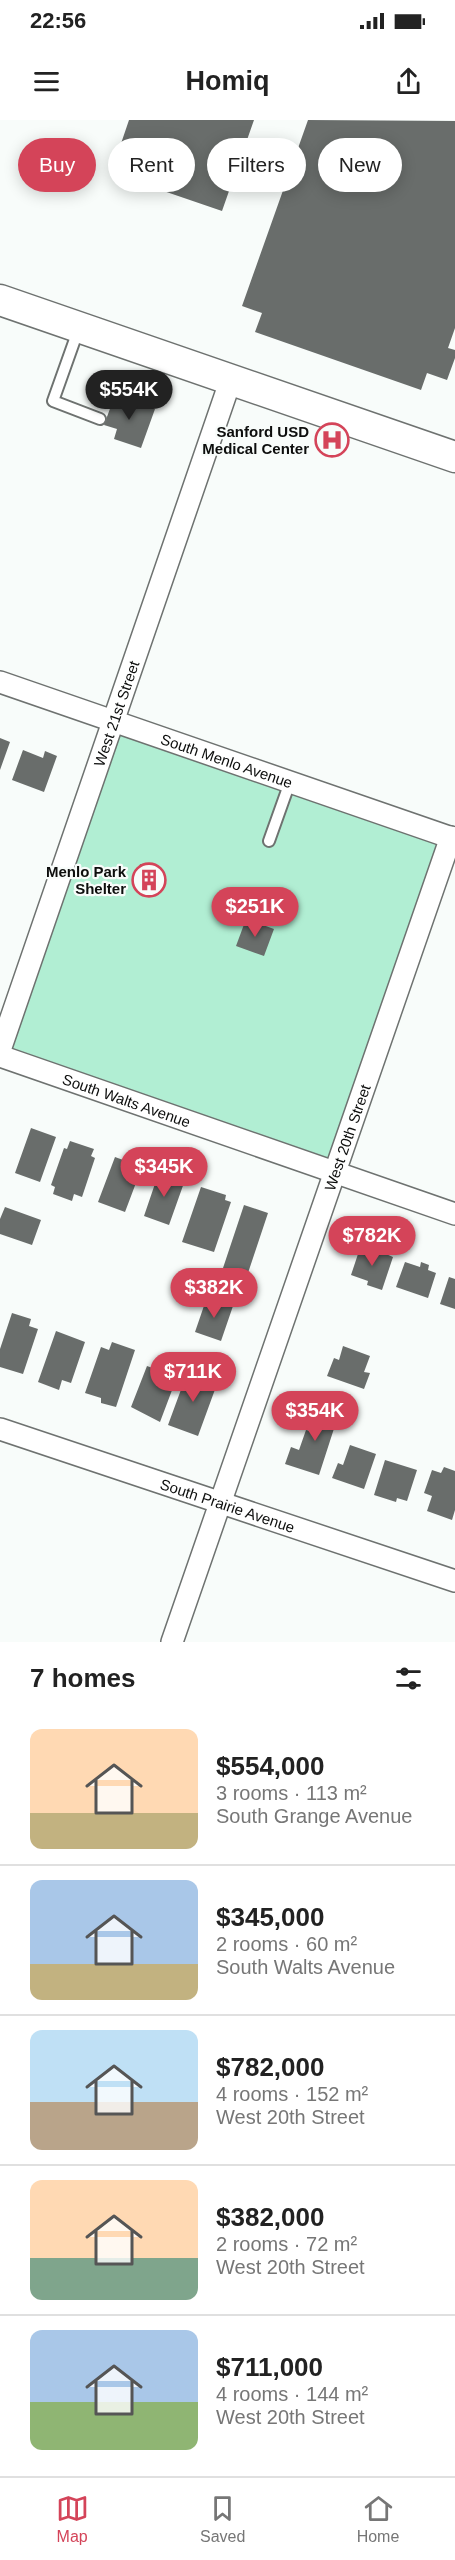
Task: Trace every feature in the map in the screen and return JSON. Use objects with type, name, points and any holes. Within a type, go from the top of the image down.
[{"type":"street","points":[[0,300],[455,457]]},
{"type":"street","name":"West 21st Street","points":[[0,1050],[231,379]]},
{"type":"street","name":"South Menlo Avenue","points":[[0,682],[453,838]]},
{"type":"street","name":"West 20th Street","points":[[172,1642],[219,1502],[453,838]]},
{"type":"street","name":"South Walts Avenue","points":[[0,1056],[455,1214]]},
{"type":"street","name":"South Prairie Avenue","points":[[0,1429],[455,1581]]},
{"type":"lane","points":[[79,327],[52,401],[100,419]]},
{"type":"lane","points":[[269,841],[290,782]]},
{"type":"green space","points":[[112,721],[451,837],[336,1172],[0,1050]]},
{"type":"building","points":[[129,120],[254,120],[248,138],[207,138],[207,192],[229,192],[222,211],[166,192],[195,192],[195,138],[123,138]]},
{"type":"building","points":[[308,120],[455,121],[455,328],[448,348],[455,350],[455,358],[447,380],[427,373],[421,390],[255,332],[262,313],[242,306],[282,192],[306,192],[306,138],[302,138]]},
{"type":"building","points":[[115,395],[155,409],[141,448],[114,439],[117,429],[104,425]]},
{"type":"building","points":[[0,738],[10,742],[0,770]]},
{"type":"building","points":[[23,750],[43,758],[45,751],[57,756],[44,792],[12,780]]},
{"type":"building","name":"Menlo Park Shelter","points":[[140,864],[165,872],[158,895],[133,888]]},
{"type":"building","points":[[246,919],[274,929],[264,956],[236,946]]},
{"type":"building","points":[[31,1128],[56,1137],[40,1182],[15,1173]]},
{"type":"building","points":[[70,1141],[94,1149],[91,1156],[95,1158],[82,1197],[74,1194],[72,1201],[53,1194],[55,1187],[51,1185],[64,1148],[67,1149]]},
{"type":"building","points":[[115,1157],[142,1167],[125,1212],[98,1202]]},
{"type":"building","points":[[159,1172],[185,1180],[169,1225],[144,1216]]},
{"type":"building","points":[[201,1187],[226,1195],[225,1200],[231,1202],[214,1252],[182,1242]]},
{"type":"building","points":[[244,1205],[268,1213],[247,1276],[223,1268]]},
{"type":"building","points":[[5,1207],[41,1220],[32,1245],[0,1234],[0,1219]]},
{"type":"building","points":[[360,1248],[371,1251],[372,1248],[393,1257],[382,1290],[367,1285],[368,1281],[351,1275]]},
{"type":"building","points":[[405,1262],[420,1267],[421,1262],[429,1265],[428,1270],[436,1273],[428,1298],[396,1287]]},
{"type":"building","points":[[449,1277],[455,1279],[455,1309],[440,1304]]},
{"type":"building","points":[[207,1297],[233,1306],[221,1341],[195,1332]]},
{"type":"building","points":[[12,1313],[31,1319],[29,1326],[38,1329],[23,1374],[0,1367],[0,1349]]},
{"type":"building","points":[[56,1331],[85,1342],[71,1383],[62,1380],[59,1390],[38,1382]]},
{"type":"building","points":[[112,1342],[135,1350],[116,1407],[101,1403],[101,1398],[85,1393],[101,1347],[109,1350]]},
{"type":"building","points":[[343,1346],[370,1356],[364,1372],[370,1373],[364,1389],[327,1376],[334,1358],[339,1360]]},
{"type":"building","points":[[147,1366],[177,1377],[160,1422],[131,1407]]},
{"type":"building","points":[[198,1369],[210,1373],[207,1381],[217,1384],[198,1436],[168,1425],[186,1376],[194,1379]]},
{"type":"building","points":[[320,1403],[340,1410],[319,1475],[285,1464],[291,1447],[299,1450],[306,1430],[310,1431]]},
{"type":"building","points":[[350,1445],[376,1454],[364,1489],[332,1478],[338,1463],[343,1465]]},
{"type":"building","points":[[385,1460],[417,1470],[407,1501],[397,1498],[396,1502],[374,1495]]},
{"type":"building","points":[[444,1467],[455,1471],[455,1510],[452,1520],[427,1511],[432,1496],[424,1493],[432,1470],[441,1473]]},
{"type":"place","name":"Sanford USD Medical Center","points":[[332,440]]},
{"type":"place","name":"Menlo Park Shelter","points":[[149,880]]}]
